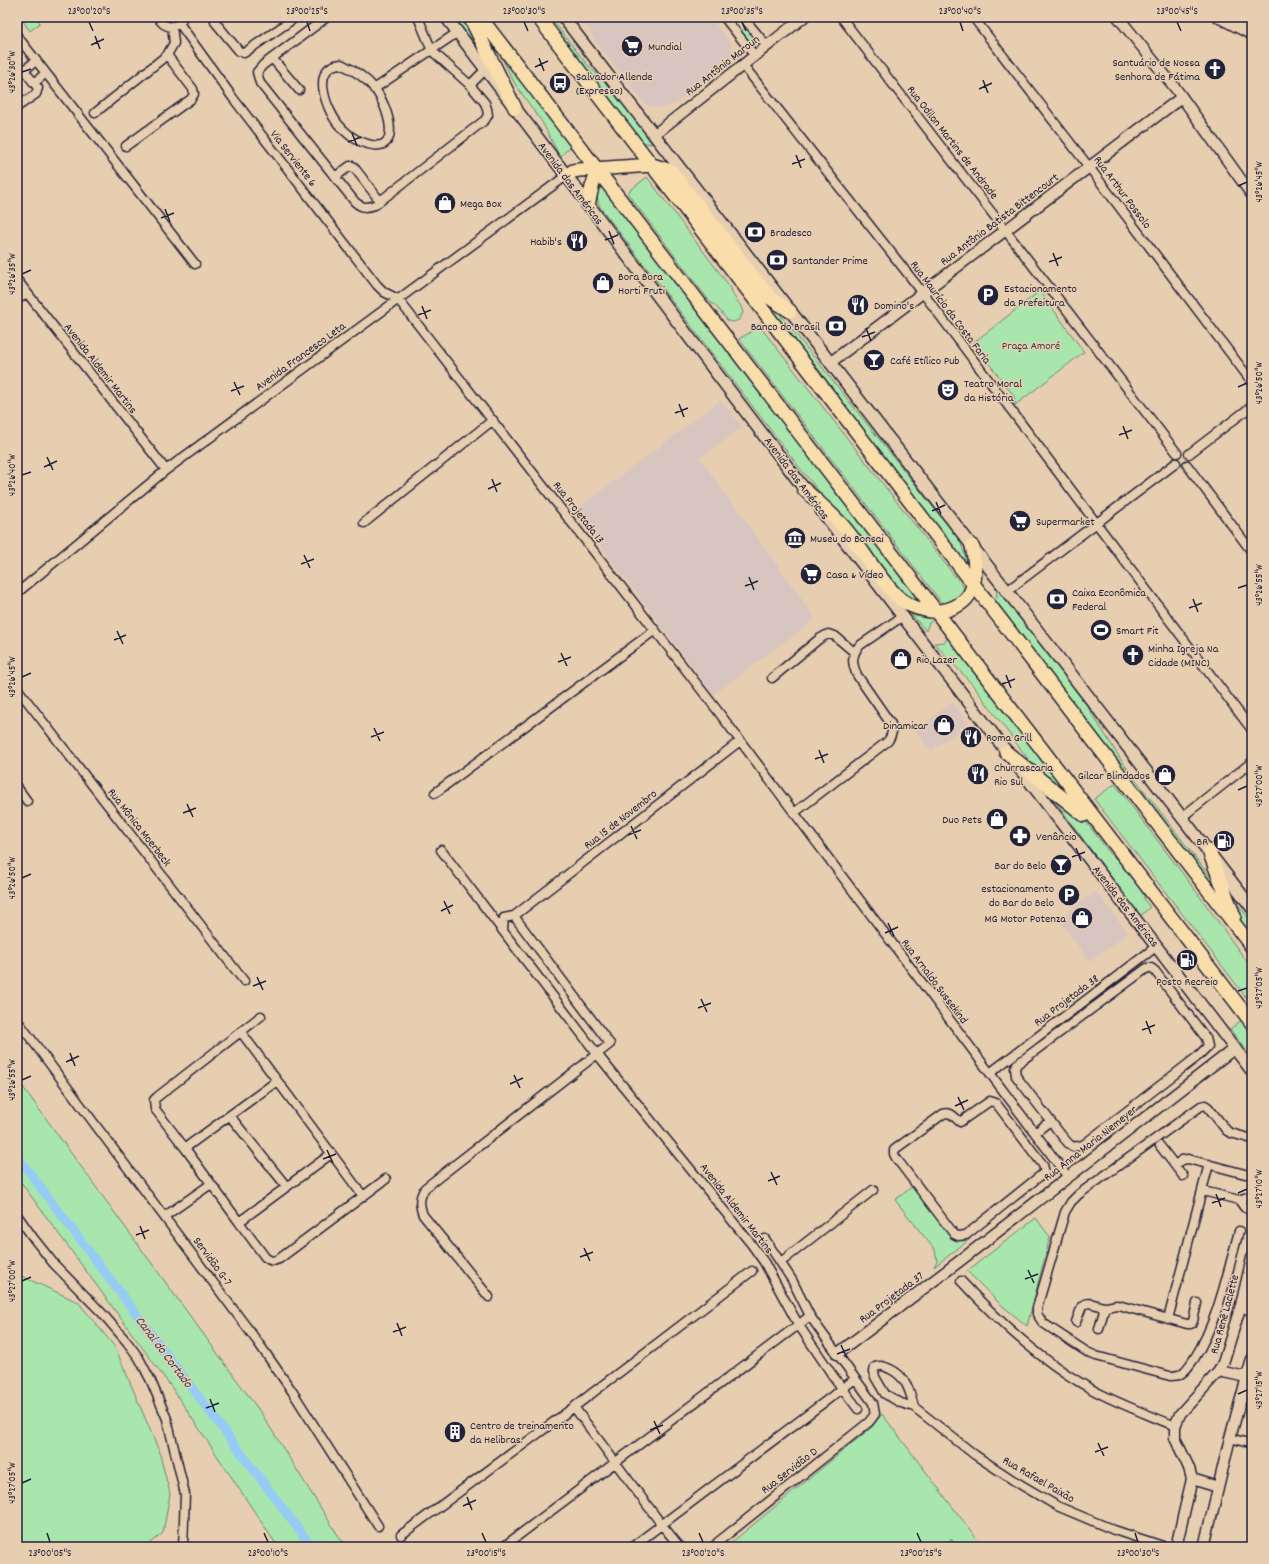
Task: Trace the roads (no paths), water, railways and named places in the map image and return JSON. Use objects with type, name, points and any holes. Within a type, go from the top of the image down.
[{"type":"highway","points":[[470,17],[515,108]]},
{"type":"highway","points":[[480,17],[1252,1023]]},
{"type":"highway","points":[[538,17],[1252,947]]},
{"type":"highway","points":[[566,176],[579,170],[652,165],[671,171],[770,298],[790,311]]},
{"type":"highway","points":[[588,205],[598,169]]},
{"type":"highway","points":[[804,489],[842,525],[896,595],[909,604],[920,609],[936,611],[952,608],[964,602],[970,593],[973,584],[976,566],[972,546]]},
{"type":"highway","points":[[1006,752],[1101,828]]},
{"type":"highway","points":[[1209,851],[1240,931]]},
{"type":"main road","name":"Avenida das Américas","points":[[446,17],[804,489],[1252,1071]]},
{"type":"main road","points":[[563,17],[655,134],[790,311],[831,362],[1252,908]]},
{"type":"main road","points":[[1219,17],[1252,34]]},
{"type":"street","points":[[94,113],[167,55],[174,43],[178,22],[164,25],[158,17]]},
{"type":"street","points":[[215,17],[216,22],[229,39],[239,51],[244,53],[296,17]]},
{"type":"street","points":[[327,17],[263,65],[257,72],[260,83],[335,177],[360,206],[367,208],[380,200],[485,120],[488,115],[488,109],[470,85],[453,68],[437,57],[432,51],[418,17]]},
{"type":"street","points":[[724,17],[755,56]]},
{"type":"street","name":"Rua Antônio Maroun","points":[[655,134],[804,17]]},
{"type":"street","name":"Rua Odilon Martins de Andrade","points":[[841,17],[1177,452]]},
{"type":"street","name":"Rua Arthur Possolo","points":[[973,17],[1090,167],[1252,382]]},
{"type":"street","points":[[1118,17],[1182,97],[1252,194]]},
{"type":"street","points":[[731,26],[739,26],[743,24],[744,18]]},
{"type":"street","points":[[744,18],[767,46]]},
{"type":"street","name":"Via Serviente 6","points":[[178,22],[233,98],[377,285],[384,292],[398,299]]},
{"type":"street","points":[[374,89],[458,32]]},
{"type":"street","points":[[17,36],[195,264]]},
{"type":"street","points":[[126,146],[191,99],[194,94],[193,89],[167,55]]},
{"type":"street","points":[[272,58],[299,90]]},
{"type":"street","points":[[17,95],[20,105],[36,94],[38,88],[20,68],[36,61]]},
{"type":"street","points":[[341,64],[362,76],[374,89],[383,102],[390,124],[391,134],[387,141],[380,145],[371,145],[360,142],[338,123],[329,110],[323,93],[324,75],[329,68],[334,65],[341,64]]},
{"type":"street","name":"Rua Maurício da Costa Faria","points":[[743,65],[923,293],[1252,730]]},
{"type":"street","points":[[470,85],[486,69]]},
{"type":"street","points":[[34,83],[46,73]]},
{"type":"street","name":"Rua Antônio Batista Bittencourt","points":[[831,362],[1182,97]]},
{"type":"street","points":[[335,177],[350,166],[353,166],[380,200]]},
{"type":"street","name":"Avenida Francesco Leta","points":[[17,593],[166,470],[566,176]]},
{"type":"street","name":"Avenida Aldemir Martins","points":[[17,280],[166,470]]},
{"type":"street","points":[[17,300],[26,293]]},
{"type":"street","name":"Rua Projetada 13","points":[[398,299],[740,741]]},
{"type":"street","points":[[1188,454],[1252,406]]},
{"type":"street","points":[[364,523],[493,420]]},
{"type":"street","points":[[1181,450],[1188,454],[1190,457],[1187,464],[1181,466],[1176,463],[1174,458],[1177,452],[1181,450]]},
{"type":"street","points":[[1007,591],[1176,463]]},
{"type":"street","points":[[1187,464],[1252,552]]},
{"type":"street","points":[[794,813],[888,741],[891,737],[891,724],[857,675],[852,660],[854,652],[859,646],[903,616]]},
{"type":"street","points":[[435,793],[655,630]]},
{"type":"street","points":[[772,678],[819,639],[828,634],[835,636],[854,652]]},
{"type":"street","name":"Rua Mônica Moerbeck","points":[[17,688],[244,981]]},
{"type":"street","name":"Rua Arnaldo Sussekind","points":[[740,741],[1068,1177]]},
{"type":"street","name":"Rua 15 de Novembro","points":[[514,916],[740,741]]},
{"type":"street","points":[[1182,817],[1252,762]]},
{"type":"street","points":[[17,787],[27,800]]},
{"type":"street","name":"Avenida Aldemir Martins","points":[[441,850],[597,1054],[752,1245],[764,1262],[798,1324],[858,1409]]},
{"type":"street","points":[[489,1297],[423,1215],[419,1206],[420,1196],[425,1188],[610,1044],[514,916],[504,918],[503,930]]},
{"type":"street","name":"Rua Projetada 38","points":[[990,1073],[1156,946]]},
{"type":"street","points":[[1151,968],[1155,971],[1206,1038],[1208,1046],[1206,1050],[1083,1145],[1073,1147],[1050,1121],[1016,1076],[1015,1068],[1017,1064],[1142,970],[1151,968]]},
{"type":"street","points":[[261,1016],[154,1100],[155,1109],[265,1257],[269,1261],[279,1259],[386,1179]]},
{"type":"street","name":"Servidão G-7","points":[[17,1020],[165,1216],[287,1385],[378,1526]]},
{"type":"street","points":[[241,1032],[363,1196]]},
{"type":"street","name":"Rua Anna Maria Niemeyer","points":[[961,1260],[1235,1048]]},
{"type":"street","points":[[185,1148],[277,1081]]},
{"type":"street","points":[[990,1100],[996,1103],[1000,1109],[1043,1165],[1045,1172],[966,1235],[958,1236],[954,1234],[896,1158],[894,1150],[947,1112],[960,1122],[990,1100]]},
{"type":"street","points":[[1000,1109],[1011,1101]]},
{"type":"street","points":[[1239,1231],[1207,1335],[1187,1369],[1176,1376],[1170,1376],[1096,1356],[1087,1352],[1039,1319],[1037,1314],[1038,1308],[1064,1212],[1079,1194],[1201,1106],[1205,1105],[1208,1107],[1226,1131],[1231,1134],[1252,1139]]},
{"type":"street","points":[[230,1116],[287,1187]]},
{"type":"street","points":[[1035,1132],[1050,1121]]},
{"type":"street","points":[[1160,1146],[1183,1176]]},
{"type":"street","points":[[239,1222],[331,1154]]},
{"type":"street","points":[[1175,1165],[1185,1159],[1245,1174]]},
{"type":"street","points":[[1168,1319],[1209,1164]]},
{"type":"street","points":[[165,1216],[211,1184]]},
{"type":"street","points":[[781,1262],[873,1190]]},
{"type":"street","points":[[1203,1191],[1239,1200],[1247,1197],[1252,1198]]},
{"type":"street","points":[[1239,1200],[1244,1207],[1252,1211]]},
{"type":"street","points":[[17,1215],[54,1264],[102,1313],[127,1342],[139,1358],[151,1381],[167,1419],[185,1494],[183,1547]]},
{"type":"street","name":"Avenida Aldemir Martins","points":[[765,1239],[792,1280],[810,1316],[873,1403],[875,1409]]},
{"type":"street","name":"Rua Renê Laclette","points":[[1175,1426],[1180,1414],[1218,1371],[1227,1355],[1252,1258]]},
{"type":"street","name":"Rua Projetada 37","points":[[837,1354],[961,1260]]},
{"type":"street","points":[[401,1535],[574,1407],[752,1271]]},
{"type":"street","points":[[961,1281],[985,1307],[1013,1333],[1041,1356],[1066,1373],[1119,1403],[1175,1426],[1176,1438],[1189,1468],[1192,1480],[1176,1547]]},
{"type":"street","points":[[1076,1322],[1084,1303],[1105,1307],[1118,1305],[1190,1324],[1193,1320],[1197,1303]]},
{"type":"street","points":[[1241,1305],[1252,1311]]},
{"type":"street","points":[[1099,1329],[1105,1307]]},
{"type":"street","points":[[503,1547],[810,1316]]},
{"type":"street","points":[[1204,1547],[1230,1438],[1249,1374],[1252,1358]]},
{"type":"street","name":"Rua Rafael Paixão","points":[[914,1407],[911,1392],[901,1376],[895,1371],[883,1366],[875,1367],[875,1377],[885,1394],[901,1403],[914,1407],[975,1455],[1013,1480],[1057,1506],[1114,1530],[1166,1547]]},
{"type":"street","points":[[1218,1371],[1249,1374]]},
{"type":"street","points":[[632,1547],[855,1379]]},
{"type":"street","points":[[574,1407],[680,1547]]},
{"type":"street","name":"Rua Servidão D","points":[[714,1547],[718,1542],[869,1422],[875,1414],[875,1409]]},
{"type":"street","points":[[1230,1438],[1252,1444]]},
{"type":"street","points":[[1192,1480],[1218,1486]]},
{"type":"waterway","name":"Canal do Cortado","points":[[17,1156],[312,1547]]},
{"type":"place","name":"Mundial","points":[[632,46]]},
{"type":"place","name":"Santuário de Nossa Senhora de Fátima","points":[[1215,69]]},
{"type":"place","name":"Salvador Allende (Expresso)","points":[[560,83]]},
{"type":"place","name":"Mega Box","points":[[445,203]]},
{"type":"place","name":"Bradesco","points":[[755,232]]},
{"type":"place","name":"Habib's","points":[[577,241]]},
{"type":"place","name":"Santander Prime","points":[[777,260]]},
{"type":"place","name":"Bora Bora Horti Fruti","points":[[603,283]]},
{"type":"place","name":"Estacionamento da Prefeitura","points":[[988,295]]},
{"type":"place","name":"Domino's","points":[[858,305]]},
{"type":"place","name":"Banco do Brasil","points":[[836,326]]},
{"type":"place","name":"Café Etílico Pub","points":[[874,360]]},
{"type":"place","name":"Teatro Moral da História","points":[[948,390]]},
{"type":"place","name":"Supermarket","points":[[1020,521]]},
{"type":"place","name":"Museu do Bonsai","points":[[795,538]]},
{"type":"place","name":"Casa & Vídeo","points":[[811,574]]},
{"type":"place","name":"Caixa Econômica Federal","points":[[1057,599]]},
{"type":"place","name":"Smart Fit","points":[[1101,630]]},
{"type":"place","name":"Minha Igreja Na Cidade (MINC)","points":[[1133,655]]},
{"type":"place","name":"Rio Lazer","points":[[901,659]]},
{"type":"place","name":"Dinamicar","points":[[944,725]]},
{"type":"place","name":"Roma Grill","points":[[971,737]]},
{"type":"place","name":"Churrascaria Rio Sul","points":[[978,774]]},
{"type":"place","name":"Gilcar Blindados","points":[[1165,775]]},
{"type":"place","name":"Duo Pets","points":[[997,819]]},
{"type":"place","name":"Venâncio","points":[[1020,836]]},
{"type":"place","name":"BR","points":[[1224,841]]},
{"type":"place","name":"Bar do Belo","points":[[1061,865]]},
{"type":"place","name":"estacionamento do Bar do Belo","points":[[1069,895]]},
{"type":"place","name":"MG Motor Potenza","points":[[1082,918]]},
{"type":"place","name":"Posto Recreio","points":[[1187,960]]},
{"type":"place","name":"Centro de treinamento da Helibras.","points":[[455,1432]]},
{"type":"park label","name":"Praça Amoré","points":[[1031,345]]}]
